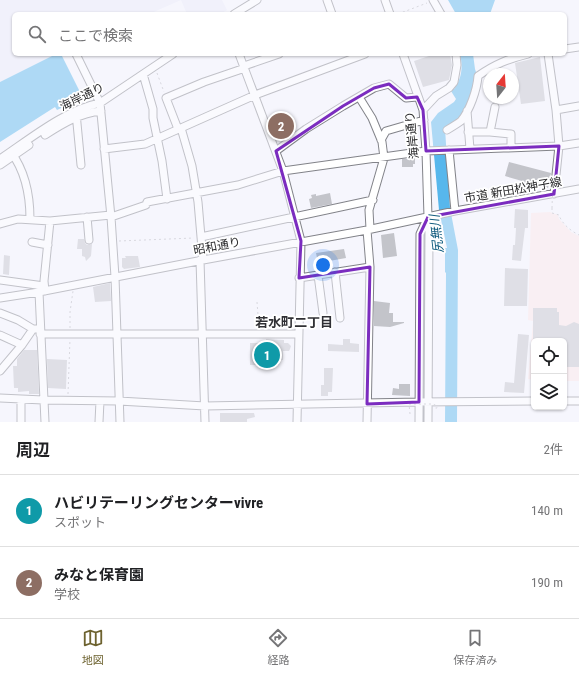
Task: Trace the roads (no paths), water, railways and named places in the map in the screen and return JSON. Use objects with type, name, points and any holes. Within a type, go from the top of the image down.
[{"type":"street","points":[[237,12],[257,0]]},
{"type":"street","points":[[327,0],[331,12]]},
{"type":"street","points":[[385,0],[389,12]]},
{"type":"street","points":[[433,0],[440,12]]},
{"type":"street","points":[[567,49],[579,47]]},
{"type":"street","points":[[77,56],[100,103],[101,111],[113,241],[120,422]]},
{"type":"street","name":"海岸通り","points":[[0,159],[12,154],[68,114],[76,114],[88,105],[100,103],[170,56]]},
{"type":"street","points":[[240,56],[283,171],[301,241],[297,422]]},
{"type":"street","points":[[205,422],[201,237],[197,193],[192,166],[180,129],[166,98],[274,56]]},
{"type":"street","name":"海岸通り","points":[[404,56],[417,97],[423,110],[430,151],[428,217],[428,422]]},
{"type":"street","points":[[423,110],[436,96],[449,88],[454,82],[457,69],[456,56]]},
{"type":"street","points":[[447,130],[460,122],[467,111],[477,85],[478,76],[507,59],[520,56]]},
{"type":"street","points":[[548,56],[556,110],[559,146],[554,194]]},
{"type":"street","points":[[104,149],[145,144],[255,95],[349,57]]},
{"type":"street","points":[[143,74],[153,109],[152,118],[158,138],[167,199]]},
{"type":"street","points":[[276,151],[306,129],[374,88],[389,84],[406,98],[417,97]]},
{"type":"street","points":[[359,97],[372,118],[381,140],[384,158],[369,210],[370,267],[367,422]]},
{"type":"street","points":[[556,110],[579,106]]},
{"type":"street","points":[[490,132],[495,107]]},
{"type":"street","points":[[82,165],[76,114],[101,111]]},
{"type":"street","points":[[467,111],[470,149]]},
{"type":"street","points":[[381,140],[386,131],[424,120]]},
{"type":"street","points":[[468,132],[511,134],[511,148]]},
{"type":"street","points":[[0,224],[18,218],[50,221],[111,216],[146,205],[147,202],[238,185],[283,171],[430,151],[559,146],[579,143]]},
{"type":"street","points":[[448,150],[453,211]]},
{"type":"street","points":[[0,165],[12,154],[20,167],[28,193],[30,218]]},
{"type":"street","name":"市道 新田松神子線","points":[[439,214],[579,189]]},
{"type":"street","points":[[201,237],[373,200]]},
{"type":"street","name":"昭和通り","points":[[0,298],[369,229],[439,214]]},
{"type":"street","points":[[87,217],[89,240]]},
{"type":"street","points":[[419,422],[420,234],[428,217]]},
{"type":"street","points":[[45,422],[38,331],[50,221]]},
{"type":"street","points":[[32,242],[48,245]]},
{"type":"street","points":[[299,278],[370,267]]},
{"type":"street","points":[[335,272],[340,318]]},
{"type":"street","points":[[318,275],[323,313]]},
{"type":"street","points":[[0,280],[43,290]]},
{"type":"street","points":[[0,313],[18,320],[38,331],[70,334],[298,334]]},
{"type":"street","points":[[0,371],[3,362],[38,331]]},
{"type":"street","points":[[0,335],[22,345]]},
{"type":"street","points":[[0,398],[68,401],[119,400],[205,406],[531,401]]},
{"type":"street","points":[[21,422],[22,400]]},
{"type":"street","points":[[99,422],[100,401]]},
{"type":"street","points":[[567,401],[579,401]]},
{"type":"water","points":[[448,0],[495,0],[491,12],[455,12]]},
{"type":"water","points":[[52,56],[62,56],[83,98],[57,110],[55,107],[0,142],[0,82]]},
{"type":"water","points":[[460,56],[473,56],[476,72],[475,84],[461,117],[445,128],[450,208],[458,250],[457,422],[445,422],[445,248],[447,248],[439,210],[431,122],[438,113],[456,99],[451,91],[457,85],[460,77],[462,68]]},
{"type":"place","name":"みなと保育園","points":[[281,126]]},
{"type":"place","name":"ハビリテーリングセンターvivre","points":[[267,355]]},
{"type":"district","name":"若水町二丁目","points":[[294,322]]},
{"type":"water label","name":"尻無川","points":[[436,234]]}]
